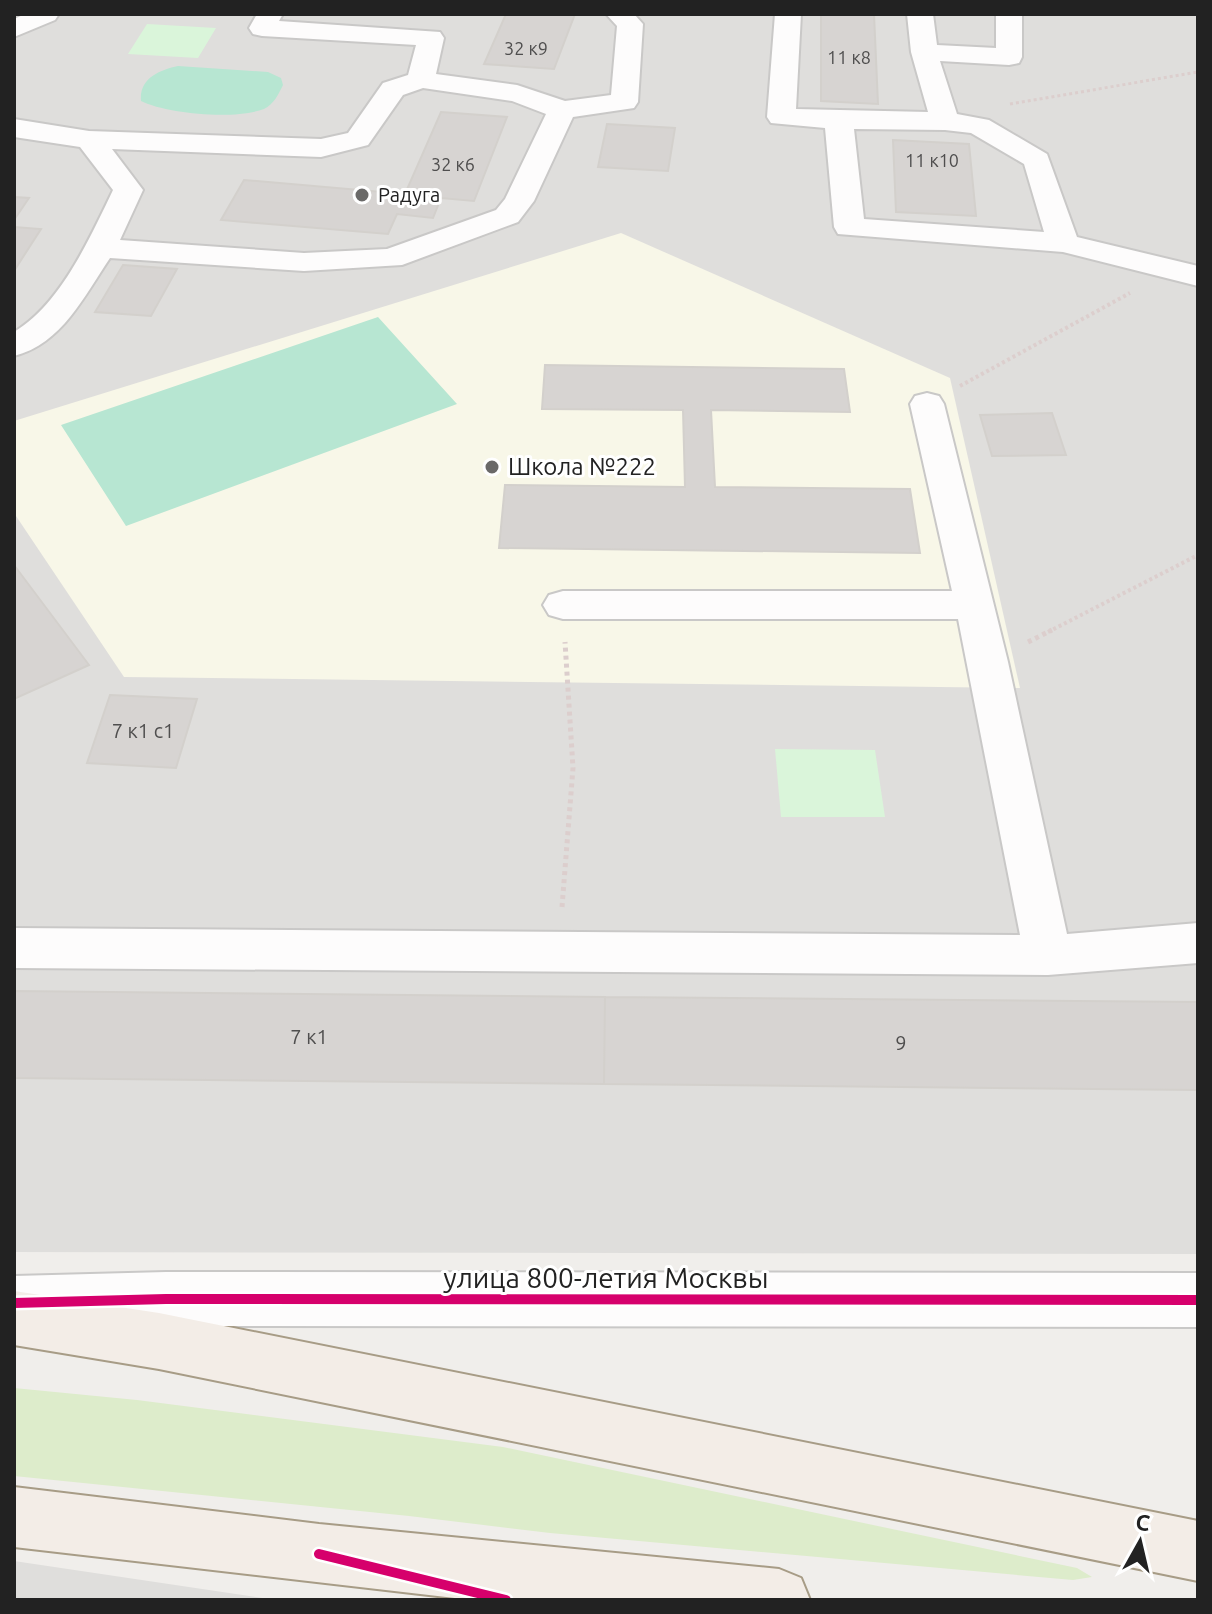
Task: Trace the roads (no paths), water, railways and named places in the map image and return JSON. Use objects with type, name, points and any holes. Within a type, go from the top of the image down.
[{"type":"main road","points":[[14,1318],[159,1341],[1198,1551]]},
{"type":"main road","points":[[14,1517],[319,1554],[779,1600]]},
{"type":"street","points":[[14,29],[46,14]]},
{"type":"street","points":[[270,14],[262,28],[352,23],[431,38],[421,80]]},
{"type":"street","points":[[14,128],[89,140],[321,148],[358,139],[393,89],[421,80],[517,93],[562,110],[624,102],[630,24],[619,14]]},
{"type":"street","points":[[788,14],[781,117],[944,119],[979,126],[1037,160],[1063,243]]},
{"type":"street","points":[[920,14],[924,52],[944,119]]},
{"type":"street","points":[[924,52],[1009,57],[1009,14]]},
{"type":"street","points":[[101,248],[304,262],[391,258],[507,216],[519,201],[562,110]]},
{"type":"street","points":[[839,120],[849,227],[1063,243],[1186,273]]},
{"type":"street","points":[[14,346],[46,327],[101,248],[128,190],[89,140]]},
{"type":"street","points":[[927,404],[988,662],[1048,955]]},
{"type":"street","points":[[563,605],[975,605]]},
{"type":"street","points":[[14,948],[1048,955],[1198,943]]},
{"type":"street","name":"улица 800-летия Москвы","points":[[14,1303],[166,1299],[1198,1300]]},
{"type":"street","points":[[319,1554],[506,1600]]},
{"type":"place","name":"Радуга","points":[[362,195]]},
{"type":"place","name":"Школа №222","points":[[492,467]]}]
